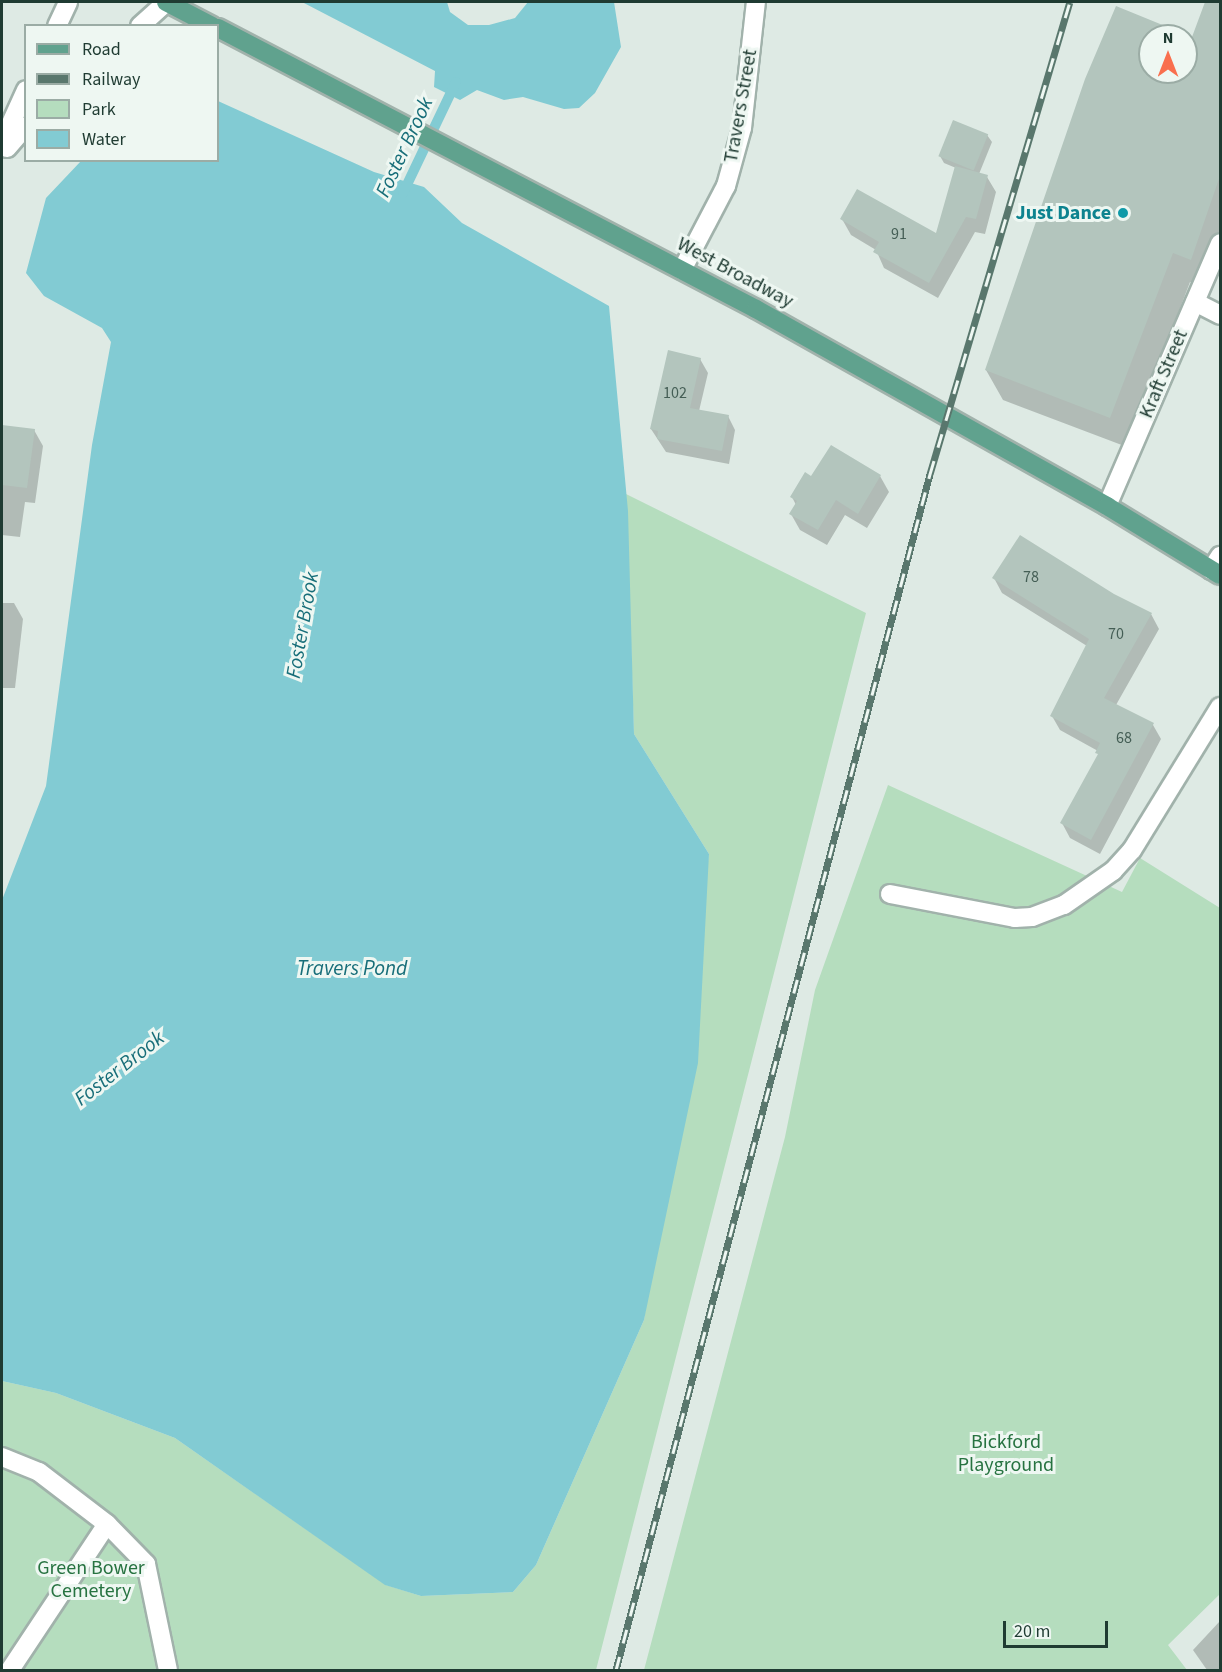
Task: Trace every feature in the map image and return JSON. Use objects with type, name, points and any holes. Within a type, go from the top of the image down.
[{"type":"main road","points":[[166,2],[208,24]]},
{"type":"main road","name":"West Broadway","points":[[219,29],[682,270],[1218,567]]},
{"type":"street","points":[[58,24],[68,2]]},
{"type":"street","points":[[142,24],[166,2]]},
{"type":"street","name":"Travers Street","points":[[682,270],[726,186],[742,128],[756,2]]},
{"type":"street","points":[[2,143],[24,94]]},
{"type":"street","points":[[2,153],[24,128]]},
{"type":"street","name":"Kraft Street","points":[[1107,506],[1221,243]]},
{"type":"street","points":[[1195,302],[1221,315]]},
{"type":"street","points":[[890,894],[1015,918],[1032,917],[1064,905],[1113,871],[1132,850],[1221,707]]},
{"type":"street","points":[[2,1457],[39,1472],[107,1524],[146,1564],[168,1671]]},
{"type":"street","points":[[10,1671],[107,1524]]},
{"type":"green space","name":"Green Bower Cemetery","points":[[626,494],[866,613],[596,1670],[2,1670],[2,1381],[56,1393],[175,1438],[386,1585],[421,1596],[513,1592],[536,1565],[644,1320],[709,854],[634,734]]},
{"type":"green space","name":"Bickford Playground","points":[[888,785],[1122,892],[1140,858],[1220,908],[1220,1594],[1168,1645],[1187,1670],[644,1670],[785,1137],[815,990]]},
{"type":"water","points":[[302,2],[447,2],[450,12],[468,25],[489,25],[515,18],[528,2],[614,2],[621,47],[595,93],[579,108],[564,109],[523,97],[504,100],[477,90],[460,100],[434,87],[435,71]]},
{"type":"water","name":"Travers Pond","points":[[219,101],[374,172],[424,187],[462,223],[609,306],[628,511],[634,734],[709,854],[698,1063],[644,1320],[536,1565],[513,1592],[421,1596],[385,1585],[175,1438],[56,1393],[2,1381],[2,900],[46,786],[92,445],[111,342],[102,328],[44,296],[26,273],[46,198],[80,162],[219,162]]},
{"type":"building","name":"Just Dance","points":[[1205,2],[1221,2],[1221,173],[1191,260],[1173,253],[1110,418],[985,370],[1085,79],[1116,6],[1160,24],[1138,24],[1138,84],[1198,84],[1197,24]]},
{"type":"building","points":[[953,120],[988,134],[974,170],[938,156]]},
{"type":"building","points":[[955,166],[988,175],[976,219],[966,217],[929,283],[873,252],[879,242],[840,219],[857,189],[936,233]]},
{"type":"building","points":[[668,350],[701,358],[690,408],[729,415],[722,451],[657,439],[658,431],[650,429]]},
{"type":"building","points":[[2,425],[35,429],[27,488],[2,485]]},
{"type":"building","points":[[831,445],[881,475],[858,514],[836,500],[818,530],[789,514],[797,501],[790,497],[805,472],[811,476]]},
{"type":"building","points":[[1020,535],[1114,594],[1152,613],[1104,698],[1154,723],[1091,840],[1060,823],[1098,754],[1095,753],[1100,743],[1050,716],[1089,639],[992,578]]},
{"type":"waterway","name":"Foster Brook","points":[[403,193],[456,82]]},
{"type":"railway","points":[[616,1670],[930,474],[1070,2]]},
{"type":"place","name":"Just Dance","points":[[1123,213]]}]
